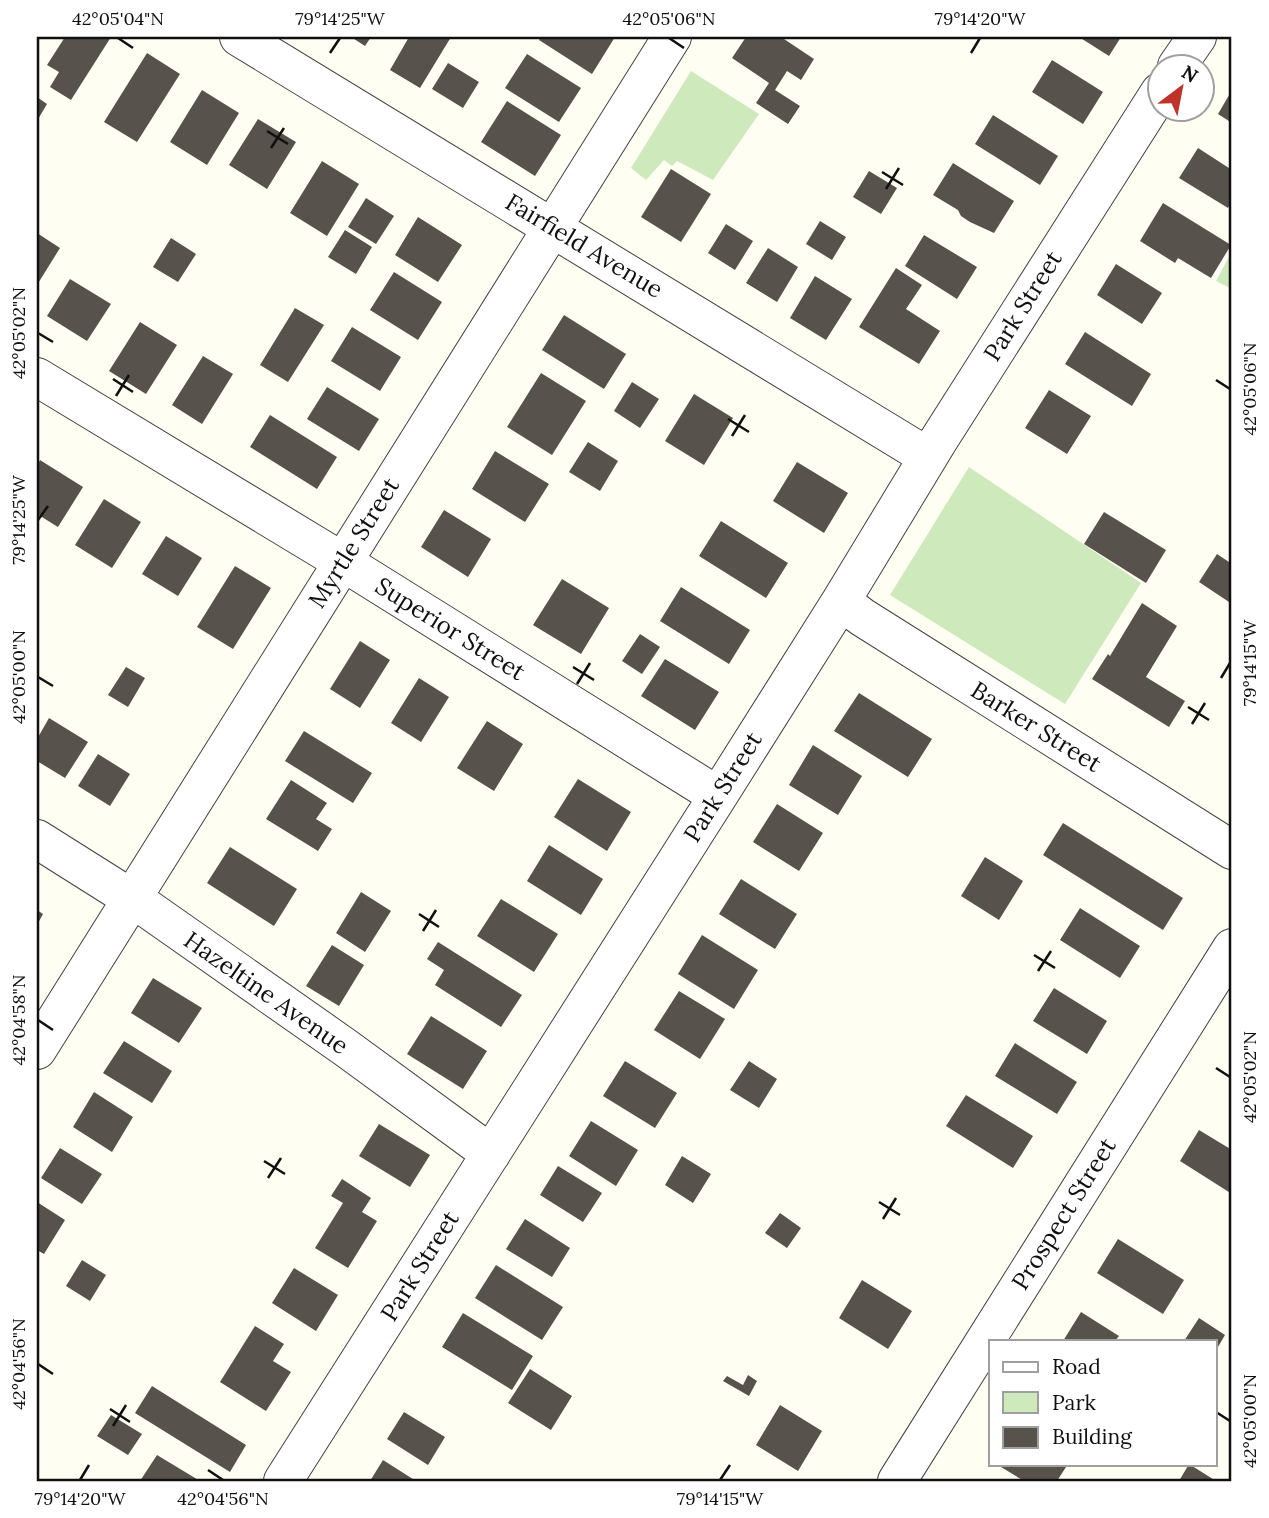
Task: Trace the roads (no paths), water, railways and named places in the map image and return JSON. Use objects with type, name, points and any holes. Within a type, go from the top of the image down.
[{"type":"street","name":"Fairfield Avenue","points":[[239,37],[928,457]]},
{"type":"street","name":"Myrtle Street","points":[[37,1050],[672,37]]},
{"type":"street","points":[[1187,52],[1197,37]]},
{"type":"street","name":"Park Street","points":[[283,1481],[718,796],[928,457],[1146,114]]},
{"type":"street","name":"Superior Street","points":[[37,377],[343,562],[718,796]]},
{"type":"street","name":"Barker Street","points":[[841,601],[862,617],[1232,850]]},
{"type":"street","name":"Hazeltine Avenue","points":[[37,839],[131,899],[346,1048],[491,1154]]},
{"type":"street","name":"Prospect Street","points":[[897,1481],[1232,948]]}]
